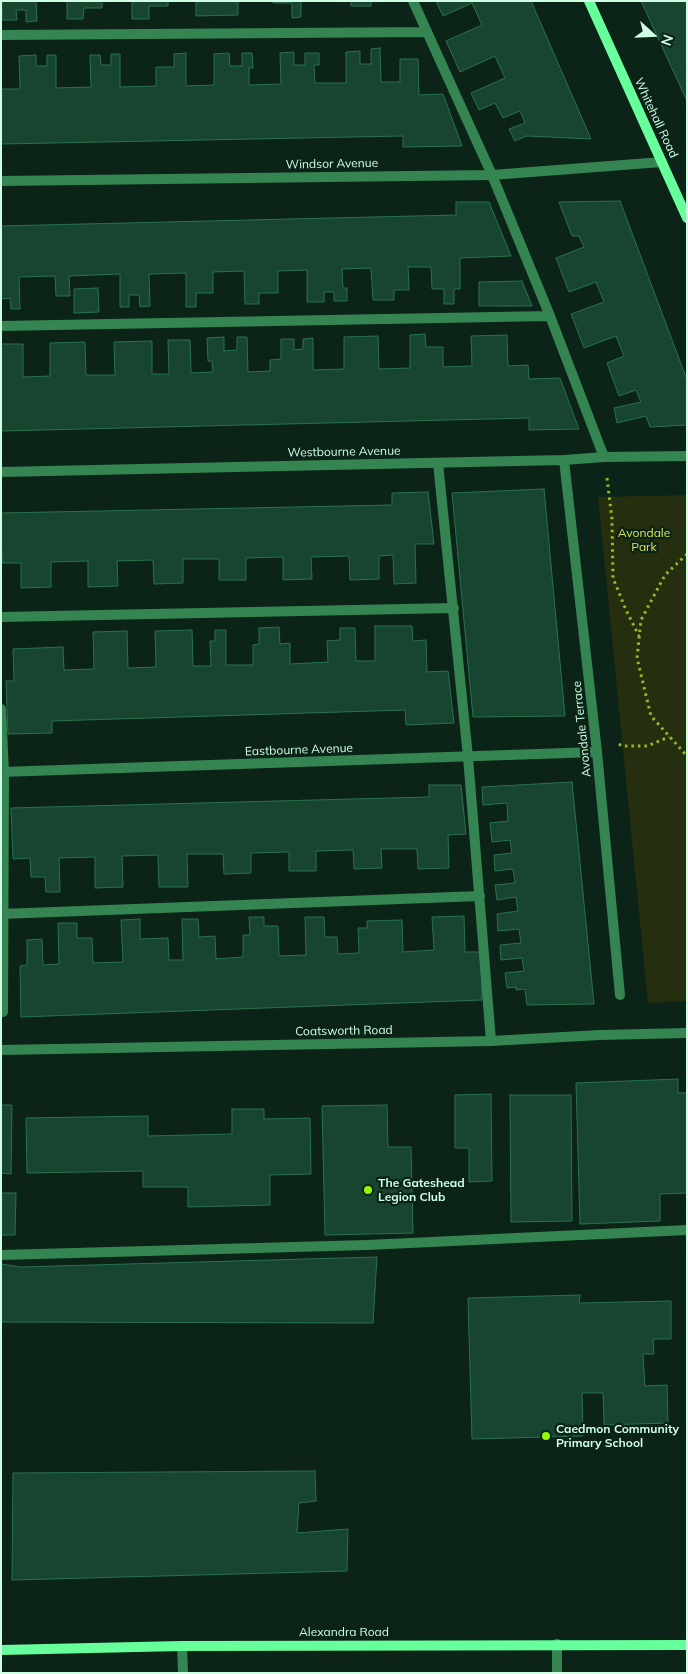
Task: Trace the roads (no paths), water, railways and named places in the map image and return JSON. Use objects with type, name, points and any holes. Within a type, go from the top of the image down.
[{"type":"street","points":[[414,1],[492,175],[550,316],[604,457]]},
{"type":"street","name":"Whitehall Road","points":[[588,1],[687,218]]},
{"type":"street","points":[[1,35],[427,32]]},
{"type":"street","name":"Windsor Avenue","points":[[1,181],[492,175],[662,162]]},
{"type":"street","points":[[1,326],[550,316]]},
{"type":"street","name":"Westbourne Avenue","points":[[1,472],[687,456]]},
{"type":"street","name":"Avondale Terrace","points":[[564,460],[597,752],[620,996]]},
{"type":"street","points":[[438,463],[468,757],[491,1041]]},
{"type":"street","points":[[1,617],[454,608]]},
{"type":"street","points":[[1,709],[3,772],[3,1012]]},
{"type":"street","name":"Eastbourne Avenue","points":[[3,772],[597,752]]},
{"type":"street","points":[[2,914],[480,896]]},
{"type":"street","name":"Coatsworth Road","points":[[1,1050],[491,1041],[600,1035],[687,1033]]},
{"type":"street","points":[[1,1255],[367,1245],[687,1230]]},
{"type":"street","points":[[556,1673],[557,1644]]},
{"type":"street","name":"Alexandra Road","points":[[1,1650],[182,1646],[687,1645]]},
{"type":"street","points":[[182,1646],[183,1673]]},
{"type":"place","name":"The Gateshead Legion Club","points":[[368,1190]]},
{"type":"place","name":"Caedmon Community Primary School","points":[[546,1436]]},
{"type":"park label","name":"Avondale Park","points":[[644,540]]}]
